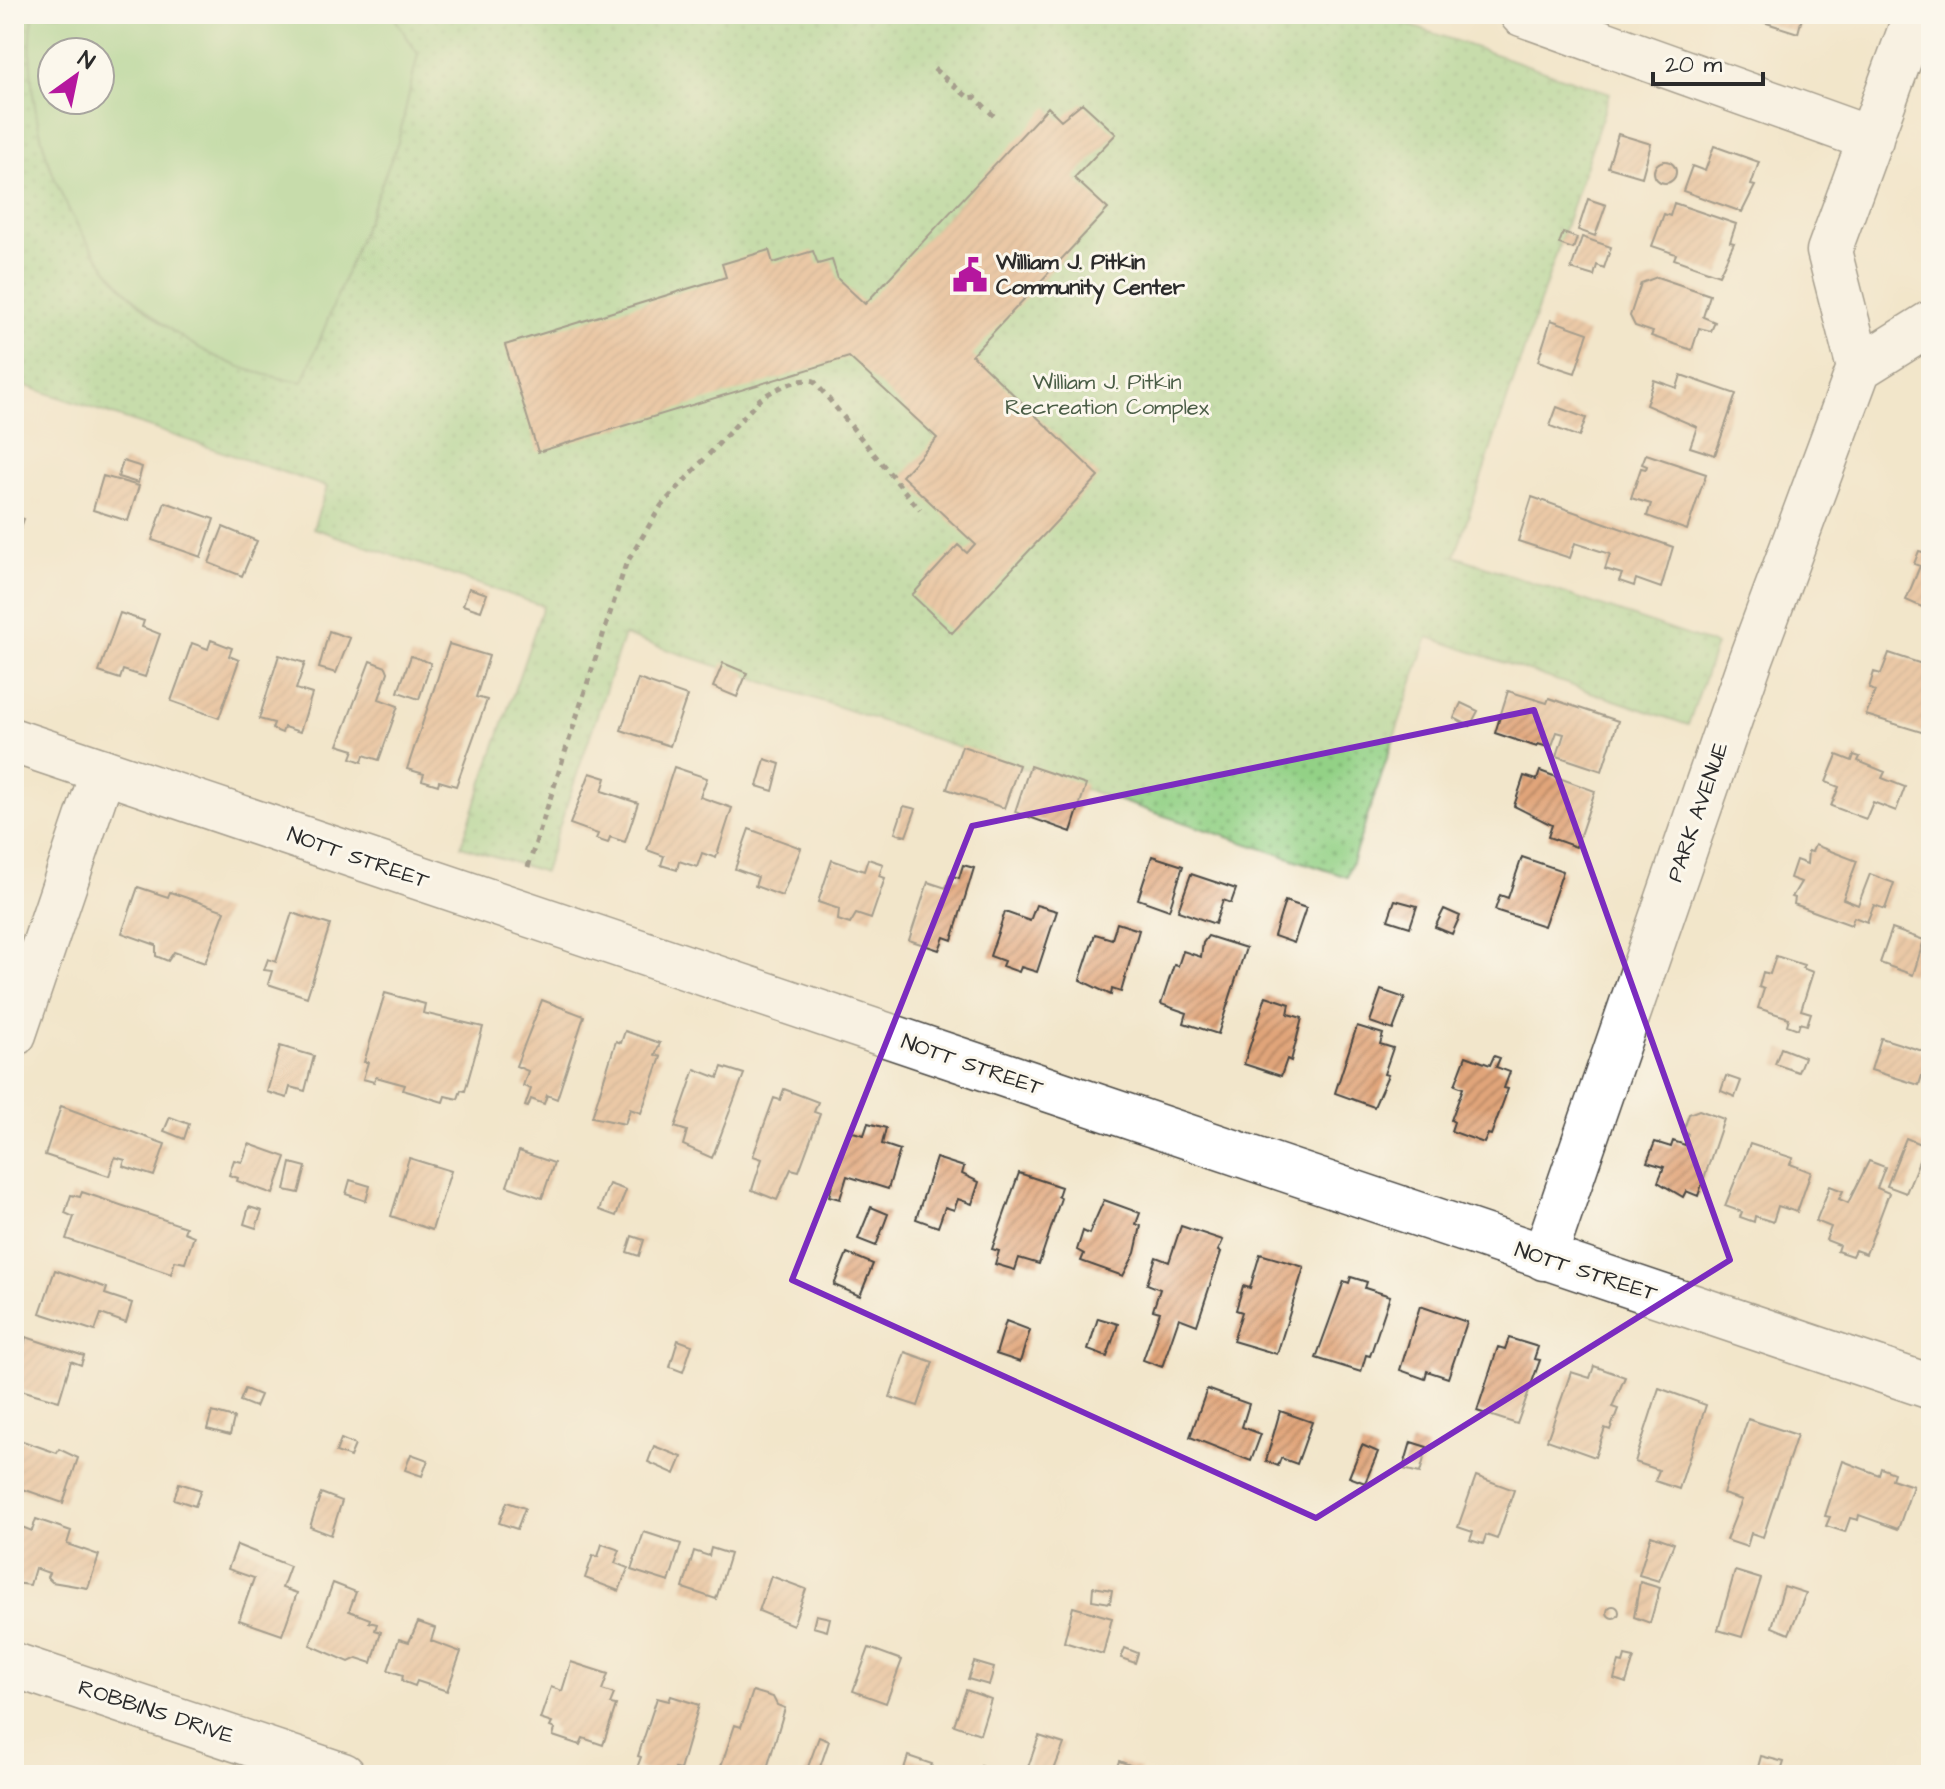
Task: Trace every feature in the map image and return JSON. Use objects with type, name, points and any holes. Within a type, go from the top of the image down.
[{"type":"street","points":[[1522,14],[1871,139]]},
{"type":"street","points":[[1916,14],[1829,251],[1859,368],[1931,323]]},
{"type":"street","name":"PARK AVENUE","points":[[1544,1258],[1749,664],[1859,368]]},
{"type":"street","name":"NOTT STREET","points":[[14,741],[1931,1387]]},
{"type":"street","points":[[14,1034],[103,771]]},
{"type":"street","name":"ROBBINS DRIVE","points":[[14,1665],[343,1775]]},
{"type":"path","points":[[934,69],[969,98],[975,97],[994,116]]},
{"type":"path","points":[[528,867],[632,553],[661,506],[760,399],[783,387],[808,379],[814,381],[920,510]]},
{"type":"highlighted area","points":[[1534,710],[1730,1260],[1316,1518],[792,1280],[972,826]]},
{"type":"green space","name":"William J. Pitkin Recreation Complex","points":[[14,14],[1376,14],[1610,93],[1455,556],[1716,645],[1688,725],[1428,637],[1347,877],[624,635],[544,872],[461,846],[543,606],[313,528],[327,487],[14,382]]},
{"type":"green space","points":[[33,14],[392,14],[418,54],[398,142],[303,382],[241,367],[185,339],[136,301],[95,253],[64,199],[42,139],[38,116],[116,116],[116,36],[36,36],[36,105],[31,77]]},
{"type":"building","points":[[1755,14],[1803,14],[1798,33],[1754,19]]},
{"type":"building","points":[[1082,103],[1116,134],[1074,178],[1108,209],[972,355],[1099,476],[952,633],[912,595],[958,545],[967,553],[975,544],[902,476],[937,438],[849,357],[538,452],[505,345],[726,277],[722,264],[769,250],[773,263],[813,251],[818,264],[832,260],[838,279],[865,304],[1048,107],[1061,120]]},
{"type":"building","points":[[1618,134],[1651,144],[1642,177],[1608,167]]},
{"type":"building","points":[[1714,146],[1759,162],[1751,185],[1755,186],[1742,212],[1683,191],[1692,166],[1705,171]]},
{"type":"building","points":[[1665,161],[1673,164],[1676,172],[1673,180],[1665,183],[1657,180],[1654,172],[1657,164]]},
{"type":"building","points":[[1588,199],[1606,205],[1595,236],[1578,230]]},
{"type":"building","points":[[1674,203],[1736,224],[1730,242],[1734,243],[1719,275],[1674,259],[1676,254],[1652,246],[1664,214],[1670,216]]},
{"type":"building","points":[[1563,233],[1577,238],[1573,249],[1559,244]]},
{"type":"building","points":[[1582,237],[1611,247],[1604,268],[1597,265],[1594,276],[1571,269]]},
{"type":"building","points":[[1657,277],[1710,295],[1703,317],[1715,322],[1711,331],[1699,328],[1692,350],[1651,336],[1653,332],[1635,326],[1630,316],[1641,283]]},
{"type":"building","points":[[1551,320],[1588,333],[1575,373],[1538,361]]},
{"type":"building","points":[[1681,375],[1736,394],[1715,455],[1690,447],[1697,427],[1646,405],[1654,380],[1677,388]]},
{"type":"building","points":[[1557,407],[1586,418],[1579,437],[1550,426]]},
{"type":"building","points":[[1646,454],[1706,474],[1687,530],[1647,516],[1651,504],[1631,498],[1641,468],[1646,469],[1647,466],[1642,464]]},
{"type":"building","points":[[123,461],[142,467],[138,483],[118,477]]},
{"type":"building","points":[[103,476],[139,486],[128,521],[93,510]]},
{"type":"building","points":[[1532,497],[1673,547],[1661,588],[1636,579],[1634,586],[1619,581],[1622,574],[1605,569],[1610,554],[1575,543],[1570,558],[1518,541]]},
{"type":"building","points":[[165,502],[214,519],[201,557],[152,540]]},
{"type":"building","points":[[14,516],[24,519],[14,547]]},
{"type":"building","points":[[223,527],[257,541],[242,576],[209,563]]},
{"type":"building","points":[[1927,549],[1931,551],[1931,611],[1906,600],[1920,566],[1914,564],[1919,551],[1926,553]]},
{"type":"building","points":[[469,588],[487,594],[481,611],[463,605]]},
{"type":"building","points":[[120,613],[144,621],[142,627],[160,634],[145,677],[123,670],[120,679],[99,672]]},
{"type":"building","points":[[329,631],[350,638],[336,673],[319,668]]},
{"type":"building","points":[[211,640],[232,648],[229,656],[239,660],[219,718],[171,701],[192,643],[208,649]]},
{"type":"building","points":[[449,644],[489,656],[476,697],[487,700],[456,786],[422,780],[424,774],[407,769]]},
{"type":"building","points":[[1889,653],[1931,667],[1931,735],[1866,715],[1875,691],[1869,688],[1874,672],[1881,674]]},
{"type":"building","points":[[279,655],[305,663],[296,689],[312,694],[300,732],[284,727],[282,733],[272,729],[274,723],[259,719]]},
{"type":"building","points":[[411,656],[431,663],[419,699],[398,692]]},
{"type":"building","points":[[370,661],[386,667],[388,672],[379,699],[398,706],[379,760],[364,755],[362,762],[351,758],[354,750],[338,745]]},
{"type":"building","points":[[723,663],[747,673],[737,697],[713,687]]},
{"type":"building","points":[[638,679],[687,696],[670,746],[621,730]]},
{"type":"building","points":[[1508,691],[1547,703],[1549,698],[1618,721],[1602,771],[1557,756],[1564,734],[1557,732],[1551,748],[1538,744],[1537,747],[1495,733]]},
{"type":"building","points":[[1461,703],[1478,711],[1470,726],[1454,718]]},
{"type":"building","points":[[962,746],[1019,765],[1004,808],[947,789]]},
{"type":"building","points":[[1837,755],[1852,761],[1854,755],[1860,757],[1858,761],[1885,772],[1882,778],[1905,787],[1896,811],[1873,802],[1866,819],[1831,806],[1839,787],[1826,782]]},
{"type":"building","points":[[765,759],[780,764],[773,791],[757,786]]},
{"type":"building","points":[[1030,766],[1086,785],[1071,832],[1015,812]]},
{"type":"building","points":[[674,767],[707,778],[700,797],[732,808],[716,858],[702,853],[697,867],[679,861],[677,870],[661,865],[664,856],[647,850]]},
{"type":"building","points":[[1540,771],[1595,791],[1576,847],[1548,837],[1552,825],[1514,806],[1524,776],[1537,780]]},
{"type":"building","points":[[590,773],[606,778],[602,791],[638,803],[625,842],[610,837],[608,843],[596,839],[598,834],[570,824]]},
{"type":"building","points":[[904,806],[916,809],[906,836],[895,833]]},
{"type":"building","points":[[749,829],[801,848],[782,896],[755,886],[758,877],[735,869]]},
{"type":"building","points":[[1815,845],[1857,861],[1843,899],[1858,905],[1870,874],[1894,883],[1885,909],[1874,905],[1867,922],[1854,917],[1851,925],[1794,904],[1795,898],[1792,897],[1801,882],[1790,878],[1796,860],[1807,864],[1808,851],[1812,852]]},
{"type":"building","points":[[1152,856],[1183,866],[1169,910],[1138,899]]},
{"type":"building","points":[[1522,857],[1563,871],[1544,926],[1495,910],[1500,895],[1508,898]]},
{"type":"building","points":[[868,859],[883,864],[879,876],[885,878],[871,919],[856,914],[850,924],[838,920],[839,909],[818,902],[832,860],[864,871]]},
{"type":"building","points":[[963,865],[974,868],[952,940],[944,937],[939,950],[909,940],[928,882],[946,888],[950,875],[959,878]]},
{"type":"building","points":[[1191,874],[1236,889],[1231,903],[1223,900],[1215,924],[1178,911]]},
{"type":"building","points":[[138,887],[168,897],[170,892],[225,911],[205,963],[174,952],[168,961],[156,956],[156,945],[122,933]]},
{"type":"building","points":[[1395,900],[1417,906],[1410,927],[1388,920]]},
{"type":"building","points":[[1285,901],[1306,908],[1294,943],[1274,936]]},
{"type":"building","points":[[1036,905],[1057,911],[1037,972],[1021,967],[1019,972],[1002,966],[1004,961],[990,956],[1005,912],[1030,921]]},
{"type":"building","points":[[1444,909],[1460,916],[1452,934],[1435,927]]},
{"type":"building","points":[[292,913],[330,925],[307,997],[268,984],[272,971],[264,970],[268,959],[276,962]]},
{"type":"building","points":[[1117,923],[1139,930],[1121,992],[1112,989],[1111,995],[1080,980],[1095,934],[1112,939]]},
{"type":"building","points":[[1892,929],[1924,940],[1913,975],[1880,963]]},
{"type":"building","points":[[1208,936],[1246,948],[1218,1034],[1184,1023],[1187,1013],[1161,1004],[1174,965],[1178,966],[1183,951],[1201,957],[1203,943]]},
{"type":"building","points":[[1776,956],[1804,965],[1802,968],[1813,972],[1801,1010],[1811,1013],[1807,1025],[1800,1023],[1798,1029],[1787,1025],[1789,1018],[1758,1008],[1764,989],[1759,987],[1763,972],[1770,974]]},
{"type":"building","points":[[1381,990],[1405,998],[1393,1030],[1370,1022]]},
{"type":"building","points":[[385,993],[425,1004],[423,1013],[483,1027],[465,1091],[461,1090],[458,1099],[445,1096],[443,1102],[403,1090],[405,1085],[376,1077],[374,1082],[363,1079],[368,1062],[364,1062]]},
{"type":"building","points":[[1266,996],[1290,1004],[1288,1014],[1302,1018],[1291,1061],[1287,1059],[1281,1076],[1244,1064]]},
{"type":"building","points":[[542,1000],[584,1016],[557,1099],[547,1095],[544,1104],[531,1099],[528,1107],[525,1106],[531,1089],[523,1086],[528,1071],[516,1066]]},
{"type":"building","points":[[1357,1026],[1383,1034],[1380,1044],[1393,1048],[1384,1074],[1388,1075],[1374,1107],[1335,1093]]},
{"type":"building","points":[[625,1031],[660,1043],[655,1055],[661,1057],[641,1113],[630,1109],[625,1124],[592,1117],[616,1041],[621,1043]]},
{"type":"building","points":[[1881,1038],[1929,1053],[1919,1085],[1871,1070]]},
{"type":"building","points":[[280,1046],[314,1056],[305,1091],[290,1087],[287,1098],[267,1092]]},
{"type":"building","points":[[1781,1048],[1804,1057],[1798,1072],[1775,1064]]},
{"type":"building","points":[[1466,1056],[1490,1065],[1494,1056],[1500,1058],[1496,1067],[1510,1072],[1504,1088],[1508,1089],[1491,1135],[1488,1134],[1484,1143],[1451,1131],[1454,1122],[1451,1120],[1463,1088],[1455,1085]]},
{"type":"building","points":[[722,1067],[744,1074],[712,1158],[683,1145],[687,1131],[675,1127],[695,1069],[718,1078]]},
{"type":"building","points":[[1726,1076],[1741,1081],[1735,1097],[1721,1091]]},
{"type":"building","points":[[784,1089],[818,1102],[814,1112],[820,1114],[799,1171],[791,1169],[777,1200],[752,1190],[762,1159],[753,1156],[774,1098],[780,1100]]},
{"type":"building","points":[[61,1106],[165,1144],[154,1176],[123,1166],[125,1160],[115,1157],[109,1176],[45,1155]]},
{"type":"building","points":[[1699,1110],[1724,1119],[1698,1196],[1686,1191],[1683,1197],[1658,1182],[1664,1167],[1647,1162],[1655,1142],[1671,1147],[1673,1141],[1685,1145],[1688,1134],[1683,1132],[1689,1114]]},
{"type":"building","points":[[170,1117],[189,1124],[184,1139],[164,1131]]},
{"type":"building","points":[[868,1123],[886,1128],[882,1144],[900,1150],[888,1189],[847,1176],[840,1199],[829,1196],[849,1131],[864,1135]]},
{"type":"building","points":[[1906,1138],[1925,1146],[1906,1193],[1887,1186]]},
{"type":"building","points":[[249,1144],[286,1157],[273,1194],[229,1175],[234,1160],[242,1162]]},
{"type":"building","points":[[1750,1144],[1793,1158],[1790,1164],[1811,1172],[1797,1212],[1778,1206],[1773,1222],[1755,1216],[1754,1222],[1740,1217],[1742,1212],[1725,1206]]},
{"type":"building","points":[[519,1151],[554,1163],[542,1198],[507,1186]]},
{"type":"building","points":[[409,1158],[451,1171],[432,1230],[391,1216]]},
{"type":"building","points":[[936,1158],[964,1167],[962,1174],[979,1182],[972,1204],[958,1199],[954,1210],[945,1207],[938,1227],[916,1219]]},
{"type":"building","points":[[1869,1161],[1885,1167],[1877,1188],[1889,1193],[1866,1254],[1855,1250],[1852,1256],[1837,1251],[1839,1245],[1826,1240],[1831,1227],[1816,1221],[1830,1186],[1843,1191],[1839,1199],[1848,1203]]},
{"type":"building","points":[[291,1163],[306,1167],[299,1193],[285,1190]]},
{"type":"building","points":[[1019,1173],[1061,1187],[1058,1196],[1061,1198],[1039,1264],[1019,1258],[1015,1270],[995,1264],[999,1251],[992,1249]]},
{"type":"building","points":[[350,1180],[370,1186],[366,1201],[346,1194]]},
{"type":"building","points":[[609,1184],[626,1190],[616,1216],[599,1210]]},
{"type":"building","points":[[82,1192],[186,1227],[184,1232],[194,1236],[185,1263],[175,1261],[171,1274],[66,1239],[74,1217],[65,1213],[71,1195],[80,1197]]},
{"type":"building","points":[[1104,1200],[1140,1213],[1136,1224],[1141,1226],[1135,1253],[1123,1276],[1081,1261],[1084,1254],[1077,1250],[1083,1231],[1089,1234]]},
{"type":"building","points":[[249,1207],[262,1211],[256,1228],[244,1224]]},
{"type":"building","points":[[871,1207],[888,1214],[876,1246],[858,1239]]},
{"type":"building","points":[[1181,1226],[1223,1240],[1197,1325],[1179,1318],[1162,1367],[1143,1360],[1160,1312],[1153,1310],[1160,1289],[1147,1284],[1156,1257],[1169,1262]]},
{"type":"building","points":[[632,1236],[644,1240],[639,1256],[627,1252]]},
{"type":"building","points":[[847,1253],[873,1264],[860,1296],[834,1285]]},
{"type":"building","points":[[1260,1254],[1304,1267],[1277,1354],[1233,1341],[1242,1312],[1236,1310],[1243,1286],[1250,1288]]},
{"type":"building","points":[[55,1270],[107,1288],[105,1294],[132,1303],[126,1323],[101,1314],[95,1331],[40,1313]]},
{"type":"building","points":[[1351,1277],[1367,1282],[1365,1288],[1390,1296],[1370,1356],[1366,1355],[1361,1372],[1316,1358],[1344,1281],[1349,1283]]},
{"type":"building","points":[[1420,1306],[1467,1322],[1448,1378],[1427,1371],[1425,1379],[1400,1370]]},
{"type":"building","points":[[1098,1318],[1118,1324],[1107,1357],[1088,1350]]},
{"type":"building","points":[[1006,1321],[1030,1330],[1020,1362],[996,1354]]},
{"type":"building","points":[[26,1337],[84,1356],[81,1365],[71,1361],[59,1401],[14,1388]]},
{"type":"building","points":[[1509,1338],[1538,1347],[1534,1359],[1540,1360],[1517,1424],[1477,1411],[1498,1347],[1505,1349]]},
{"type":"building","points":[[678,1340],[692,1345],[683,1372],[670,1367]]},
{"type":"building","points":[[905,1352],[933,1362],[918,1406],[890,1397]]},
{"type":"building","points":[[1594,1366],[1625,1377],[1612,1407],[1618,1409],[1610,1430],[1605,1428],[1595,1457],[1547,1440],[1571,1372],[1590,1378]]},
{"type":"building","points":[[1659,1388],[1706,1405],[1679,1489],[1655,1481],[1659,1470],[1635,1462]]},
{"type":"building","points":[[245,1389],[260,1395],[255,1407],[240,1401]]},
{"type":"building","points":[[1207,1389],[1249,1404],[1242,1427],[1261,1434],[1251,1461],[1190,1437]]},
{"type":"building","points":[[1280,1411],[1312,1422],[1297,1464],[1281,1458],[1278,1466],[1266,1461]]},
{"type":"building","points":[[212,1412],[234,1418],[230,1435],[207,1429]]},
{"type":"building","points":[[1748,1419],[1797,1435],[1763,1537],[1751,1533],[1747,1547],[1726,1540],[1742,1500],[1723,1494]]},
{"type":"building","points":[[14,1438],[57,1453],[59,1449],[78,1458],[63,1503],[14,1486]]},
{"type":"building","points":[[341,1439],[355,1445],[350,1457],[336,1452]]},
{"type":"building","points":[[1411,1442],[1427,1447],[1420,1473],[1403,1469]]},
{"type":"building","points":[[1362,1445],[1378,1452],[1365,1483],[1349,1477]]},
{"type":"building","points":[[654,1446],[682,1457],[675,1474],[648,1462]]},
{"type":"building","points":[[411,1454],[428,1460],[422,1476],[405,1470]]},
{"type":"building","points":[[1843,1461],[1879,1475],[1881,1468],[1894,1473],[1892,1479],[1913,1486],[1898,1529],[1859,1515],[1858,1520],[1850,1518],[1845,1532],[1826,1526],[1830,1517],[1825,1516]]},
{"type":"building","points":[[1476,1476],[1514,1490],[1497,1539],[1486,1535],[1483,1544],[1470,1540],[1473,1532],[1458,1527]]},
{"type":"building","points":[[179,1483],[201,1490],[195,1506],[174,1499]]},
{"type":"building","points":[[321,1493],[342,1501],[331,1535],[310,1527]]},
{"type":"building","points":[[507,1502],[525,1508],[517,1529],[499,1523]]},
{"type":"building","points":[[36,1519],[71,1531],[67,1544],[99,1555],[88,1588],[52,1582],[47,1577],[49,1573],[35,1568],[30,1585],[14,1583],[14,1524],[32,1531]]},
{"type":"building","points":[[644,1532],[681,1544],[669,1582],[631,1570]]},
{"type":"building","points":[[1651,1535],[1674,1543],[1659,1581],[1639,1575]]},
{"type":"building","points":[[602,1544],[620,1550],[615,1563],[628,1568],[619,1591],[585,1578],[593,1555],[598,1557]]},
{"type":"building","points":[[237,1545],[290,1566],[282,1588],[297,1593],[282,1635],[239,1620],[254,1578],[228,1569]]},
{"type":"building","points":[[711,1548],[730,1554],[716,1599],[683,1588],[694,1551],[709,1556]]},
{"type":"building","points":[[1735,1571],[1761,1579],[1742,1637],[1718,1630]]},
{"type":"building","points":[[771,1576],[806,1589],[793,1625],[759,1611]]},
{"type":"building","points":[[1640,1582],[1660,1588],[1650,1623],[1634,1617]]},
{"type":"building","points":[[333,1583],[356,1592],[349,1611],[370,1619],[369,1622],[377,1624],[375,1630],[381,1632],[372,1663],[357,1658],[349,1662],[310,1645]]},
{"type":"building","points":[[1784,1586],[1806,1593],[1789,1634],[1772,1627]]},
{"type":"building","points":[[1093,1587],[1112,1590],[1110,1603],[1092,1600]]},
{"type":"building","points":[[1073,1607],[1112,1618],[1103,1654],[1064,1642]]},
{"type":"building","points":[[1608,1607],[1618,1607],[1618,1617],[1608,1617]]},
{"type":"building","points":[[816,1615],[830,1618],[827,1631],[813,1627]]},
{"type":"building","points":[[418,1622],[435,1628],[431,1641],[461,1652],[447,1691],[417,1681],[415,1686],[402,1681],[403,1675],[388,1670],[399,1639],[409,1642]]},
{"type":"building","points":[[869,1648],[902,1660],[886,1703],[853,1691]]},
{"type":"building","points":[[1125,1648],[1138,1653],[1135,1663],[1121,1658]]},
{"type":"building","points":[[1625,1656],[1634,1658],[1626,1683],[1614,1679],[1619,1662],[1623,1663]]},
{"type":"building","points":[[571,1662],[608,1674],[602,1690],[614,1694],[610,1704],[616,1705],[603,1745],[583,1738],[580,1745],[553,1736],[555,1729],[550,1727],[552,1723],[540,1719],[551,1687],[562,1691]]},
{"type":"building","points":[[974,1662],[994,1668],[989,1685],[968,1679]]},
{"type":"building","points":[[966,1690],[991,1699],[980,1734],[954,1725]]},
{"type":"building","points":[[753,1691],[773,1697],[777,1705],[785,1708],[765,1775],[718,1775],[735,1725],[741,1727]]},
{"type":"building","points":[[671,1696],[699,1705],[680,1770],[675,1769],[673,1775],[659,1775],[637,1768],[641,1757],[638,1756],[657,1698],[669,1701]]},
{"type":"building","points":[[1039,1736],[1064,1744],[1052,1775],[1028,1767]]},
{"type":"building","points":[[819,1737],[829,1741],[820,1767],[840,1775],[805,1775]]},
{"type":"building","points":[[908,1756],[932,1764],[928,1775],[902,1775]]},
{"type":"building","points":[[1761,1756],[1784,1762],[1780,1775],[1756,1775]]},
{"type":"building","points":[[1119,1761],[1141,1769],[1138,1775],[1114,1775]]},
{"type":"building","points":[[981,1766],[1004,1775],[977,1775]]},
{"type":"place","name":"William J. Pitkin Community Center","points":[[970,275]]}]
